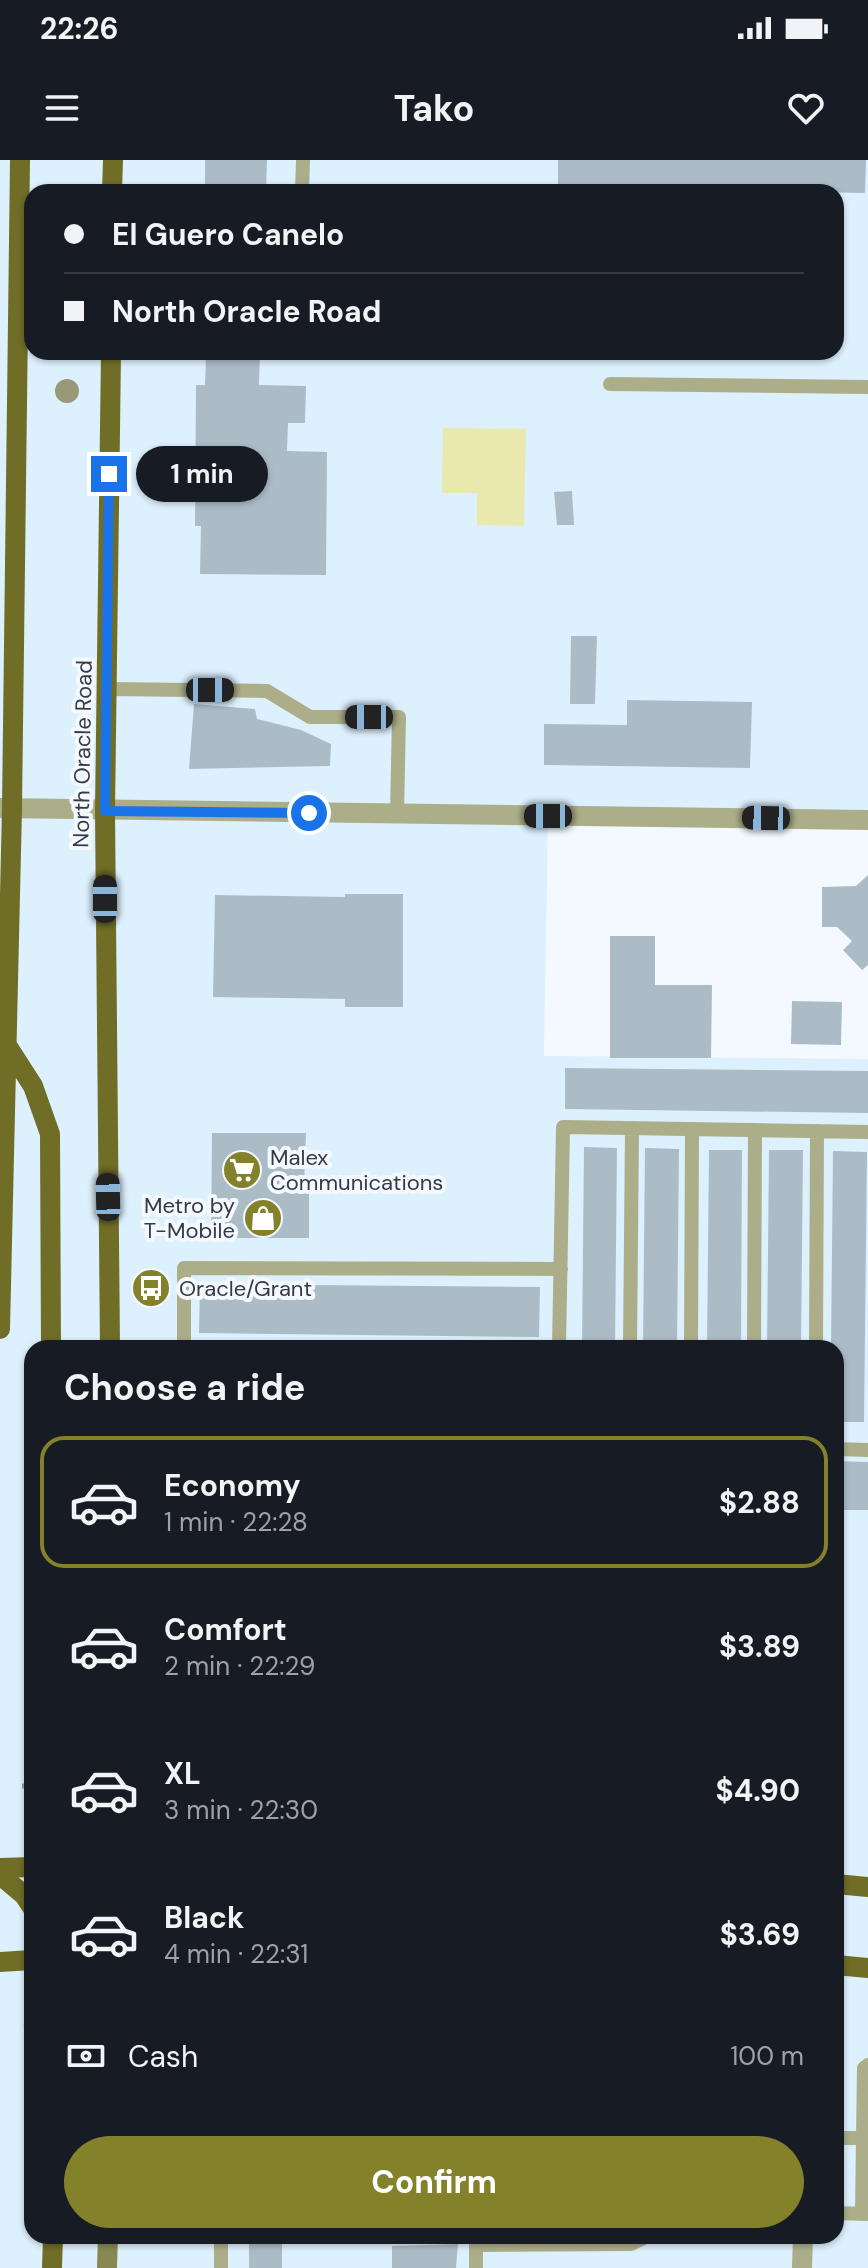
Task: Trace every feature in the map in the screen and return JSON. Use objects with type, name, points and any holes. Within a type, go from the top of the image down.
[{"type":"main road","points":[[0,1329],[6,1044],[7,687],[20,160]]},
{"type":"main road","points":[[112,184],[113,160]]},
{"type":"main road","name":"North Oracle Road","points":[[110,1340],[105,811],[111,360]]},
{"type":"main road","points":[[6,1044],[33,1086],[50,1134],[51,1340]]},
{"type":"main road","points":[[0,1868],[24,1867]]},
{"type":"main road","points":[[0,1875],[24,1895]]},
{"type":"main road","points":[[844,1885],[868,1887]]},
{"type":"main road","points":[[0,1962],[24,1960]]},
{"type":"main road","points":[[844,1966],[868,1968]]},
{"type":"main road","points":[[52,2268],[53,2244]]},
{"type":"main road","points":[[107,2268],[108,2244]]},
{"type":"street","points":[[6,808],[868,820]]},
{"type":"street","points":[[802,2268],[803,2244]]},
{"type":"lane","points":[[302,184],[303,160]]},
{"type":"lane","points":[[610,384],[868,387]]},
{"type":"lane","points":[[107,689],[267,691],[310,717],[399,717],[397,814]]},
{"type":"lane","points":[[559,1340],[563,1127],[868,1132]]},
{"type":"lane","points":[[630,1340],[632,1128]]},
{"type":"lane","points":[[691,1340],[692,1129]]},
{"type":"lane","points":[[754,1340],[755,1130]]},
{"type":"lane","points":[[816,1340],[817,1131]]},
{"type":"lane","points":[[184,1340],[184,1268],[561,1269]]},
{"type":"lane","points":[[844,1449],[868,1450]]},
{"type":"lane","points":[[844,2213],[865,2214],[864,2068],[868,2065]]},
{"type":"lane","points":[[844,2138],[863,2138]]},
{"type":"lane","points":[[221,2244],[221,2268]]},
{"type":"lane","points":[[476,2268],[476,2245],[631,2244]]},
{"type":"shaded area","points":[[0,160],[868,160],[868,819],[548,816],[544,1056],[868,1059],[868,2268],[0,2268]]},
{"type":"green space","points":[[443,428],[526,429],[524,526],[477,525],[477,493],[442,493]]},
{"type":"building","points":[[205,160],[267,160],[266,184],[205,184]]},
{"type":"building","points":[[558,160],[866,160],[865,193],[844,193],[844,184],[558,184]]},
{"type":"building","points":[[206,360],[260,360],[259,385],[306,386],[305,423],[288,423],[287,451],[327,452],[326,575],[200,574],[201,526],[195,526],[196,385],[205,385]]},
{"type":"building","points":[[572,491],[574,525],[557,525],[554,492]]},
{"type":"building","points":[[571,636],[597,636],[595,704],[570,704]]},
{"type":"building","points":[[627,700],[752,702],[750,768],[544,765],[544,724],[627,725]]},
{"type":"building","points":[[194,704],[255,709],[257,719],[301,730],[331,744],[330,766],[189,769]]},
{"type":"building","points":[[868,875],[868,965],[862,970],[843,950],[852,941],[837,927],[822,927],[822,887],[856,886]]},
{"type":"building","points":[[345,894],[403,894],[403,1007],[345,1007],[345,999],[213,997],[215,895],[345,897]]},
{"type":"building","points":[[610,936],[655,936],[655,985],[712,985],[711,1058],[610,1058]]},
{"type":"building","points":[[792,1001],[842,1002],[841,1045],[791,1044]]},
{"type":"building","points":[[565,1068],[868,1071],[868,1113],[565,1109]]},
{"type":"building","points":[[212,1133],[306,1133],[304,1188],[309,1188],[309,1238],[211,1238]]},
{"type":"building","points":[[584,1147],[617,1148],[615,1340],[582,1340]]},
{"type":"building","points":[[645,1148],[679,1149],[677,1340],[643,1340]]},
{"type":"building","points":[[709,1150],[742,1150],[741,1340],[707,1340]]},
{"type":"building","points":[[769,1150],[803,1150],[801,1340],[767,1340]]},
{"type":"building","points":[[833,1151],[867,1152],[864,1422],[844,1422],[844,1340],[831,1340]]},
{"type":"building","points":[[143,1270],[153,1270],[153,1292],[145,1292]]},
{"type":"building","points":[[200,1284],[540,1287],[539,1337],[199,1333]]},
{"type":"building","points":[[844,1461],[868,1462],[868,1510],[844,1510]]},
{"type":"building","points":[[249,2244],[282,2244],[282,2268],[249,2268]]},
{"type":"building","points":[[458,2244],[456,2268],[392,2268],[392,2246]]},
{"type":"place","name":"Malex Communications","points":[[242,1170]]},
{"type":"place","name":"Metro by T-Mobile","points":[[263,1218]]},
{"type":"place","name":"Oracle/Grant","points":[[151,1288]]},
{"type":"route","points":[[109,474],[105,811],[309,813]]}]
